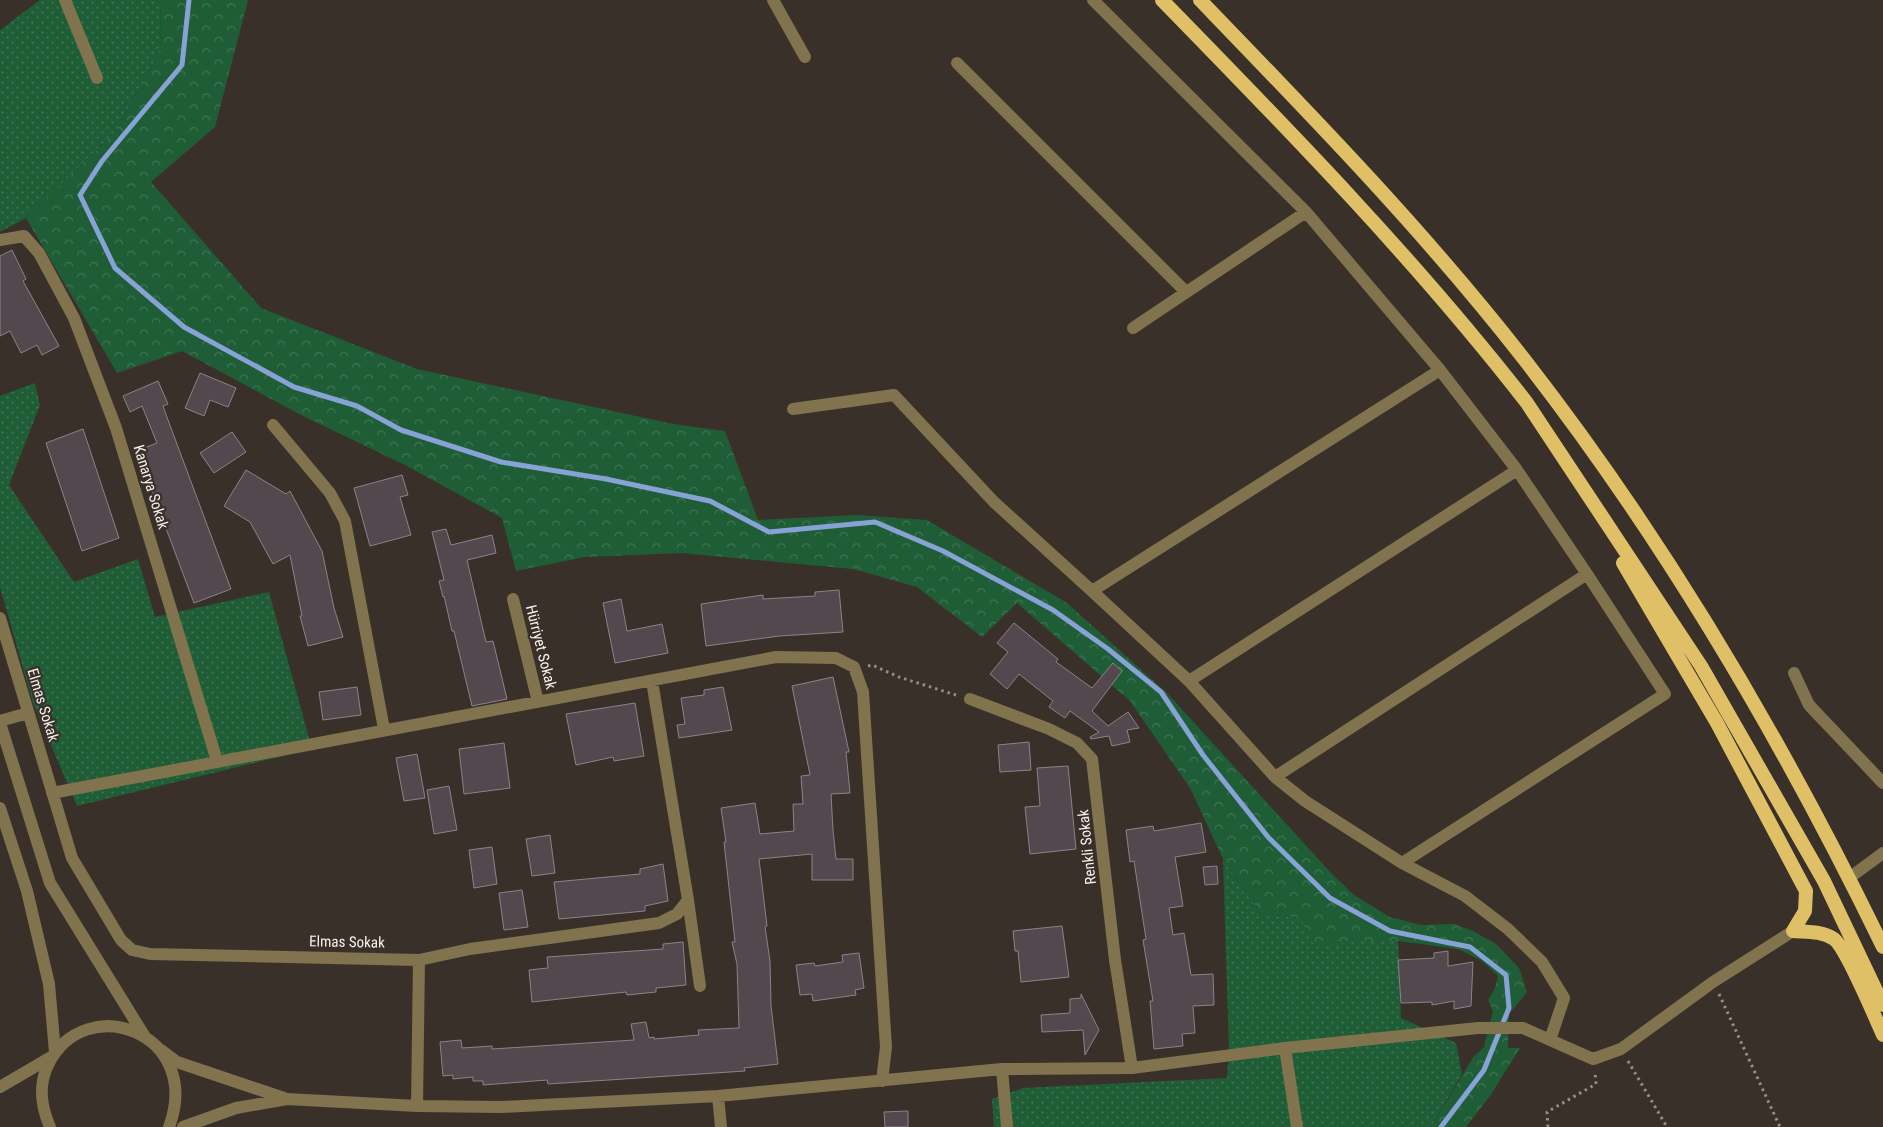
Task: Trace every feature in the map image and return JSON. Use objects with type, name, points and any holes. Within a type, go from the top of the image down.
[{"type":"highway","points":[[1162,0],[1356,202],[1499,366],[1528,403],[1701,666],[1824,881],[1883,1005]]},
{"type":"highway","points":[[1200,0],[1314,118],[1419,234],[1523,358],[1586,442],[1652,538],[1742,684],[1849,878],[1883,947]]},
{"type":"highway","points":[[1528,403],[1717,723],[1806,891],[1805,910],[1793,931],[1823,934],[1836,940],[1852,968],[1883,1035]]},
{"type":"street","points":[[65,0],[97,78]]},
{"type":"street","points":[[773,0],[805,57]]},
{"type":"street","points":[[1093,0],[1306,212],[1440,370],[1517,470],[1665,694],[1402,863]]},
{"type":"street","points":[[957,63],[1186,292]]},
{"type":"street","points":[[1133,328],[1306,212]]},
{"type":"street","name":"Kanarya Sokak","points":[[0,240],[24,236],[39,254],[74,318],[116,428],[217,761]]},
{"type":"street","points":[[1092,591],[1440,370]]},
{"type":"street","points":[[793,409],[894,395],[994,502],[1189,681],[1275,777],[1305,801],[1402,863],[1465,896],[1508,929],[1542,962],[1564,998],[1550,1040]]},
{"type":"street","points":[[273,425],[330,493],[344,521],[384,729]]},
{"type":"street","points":[[1189,681],[1517,470]]},
{"type":"street","points":[[1275,777],[1587,574]]},
{"type":"street","name":"Hürriyet Sokak","points":[[513,599],[538,702]]},
{"type":"street","name":"Elmas Sokak","points":[[0,618],[72,858],[121,940],[132,950],[150,954],[419,960],[470,949],[659,923],[677,914],[688,900]]},
{"type":"street","points":[[52,793],[384,729],[776,657],[836,658],[854,667],[863,692],[886,1047],[882,1081]]},
{"type":"street","points":[[1794,673],[1809,705],[1883,783]]},
{"type":"street","points":[[652,681],[688,900],[700,986]]},
{"type":"street","name":"Renkli Sokak","points":[[970,699],[1049,728],[1077,743],[1092,759],[1116,960],[1132,1068]]},
{"type":"street","points":[[28,713],[0,722],[50,883],[145,1037]]},
{"type":"street","points":[[0,808],[27,891],[49,984],[54,1054],[44,1073],[41,1092],[43,1112],[50,1127]]},
{"type":"street","points":[[1849,878],[1883,853]]},
{"type":"street","points":[[184,1127],[236,1108],[286,1099],[417,1106],[501,1107],[718,1096],[1002,1069],[1132,1068],[1285,1048],[1478,1028],[1523,1028],[1593,1059],[1621,1049],[1713,982],[1793,931]]},
{"type":"street","points":[[417,1106],[419,960]]},
{"type":"street","points":[[0,1087],[54,1054],[70,1038],[88,1030],[107,1026],[127,1029],[145,1037],[176,1062],[286,1099]]},
{"type":"street","points":[[1285,1048],[1297,1127]]},
{"type":"street","points":[[161,1050],[172,1068],[177,1087],[176,1108],[169,1127]]},
{"type":"street","points":[[1002,1069],[1007,1127]]},
{"type":"street","points":[[718,1096],[721,1127]]},
{"type":"path","points":[[854,667],[872,665],[899,677],[970,699]]},
{"type":"path","points":[[1713,982],[1780,1127]]},
{"type":"path","points":[[1621,1049],[1667,1127]]},
{"type":"path","points":[[1548,1127],[1547,1112],[1596,1084],[1593,1059]]},
{"type":"green space","points":[[40,0],[160,0],[161,48],[118,129],[26,218],[0,232],[0,30]]},
{"type":"green space","points":[[160,0],[248,0],[215,127],[151,182],[261,308],[417,369],[673,424],[725,431],[758,520],[857,515],[927,520],[1067,603],[1167,693],[1332,874],[1354,895],[1390,917],[1421,925],[1454,924],[1473,931],[1496,944],[1519,968],[1527,992],[1509,1014],[1508,1048],[1520,1048],[1490,1096],[1466,1127],[1431,1127],[1474,1056],[1484,1047],[1493,1011],[1488,1000],[1495,988],[1498,976],[1482,961],[1458,949],[1398,941],[1360,941],[1315,947],[1300,918],[1260,913],[1223,859],[1190,788],[1130,701],[1017,603],[982,637],[917,587],[853,569],[682,553],[585,557],[516,571],[502,518],[405,465],[303,416],[182,351],[117,373],[26,218],[118,129],[161,48]]},
{"type":"green space","points":[[35,383],[40,405],[9,485],[74,582],[138,559],[155,617],[269,592],[312,749],[77,806],[33,703],[0,587],[0,396]]},
{"type":"green space","points":[[1223,859],[1260,913],[1300,918],[1360,941],[1398,941],[1401,1018],[1456,1043],[1462,1074],[1431,1127],[994,1127],[992,1099],[1023,1088],[1227,1078],[1229,1050]]},
{"type":"building","points":[[12,250],[26,279],[23,281],[59,346],[42,355],[37,345],[21,353],[10,331],[0,336],[0,256]]},
{"type":"building","points":[[200,373],[236,388],[228,407],[210,400],[204,416],[185,408]]},
{"type":"building","points":[[158,381],[168,404],[163,406],[231,589],[194,603],[137,451],[157,443],[142,406],[130,412],[123,396]]},
{"type":"building","points":[[83,429],[119,538],[82,551],[46,443]]},
{"type":"building","points":[[232,432],[246,452],[214,473],[200,453]]},
{"type":"building","points":[[246,470],[286,494],[290,491],[322,551],[334,608],[343,637],[308,646],[300,616],[302,616],[290,555],[273,564],[250,522],[224,506]]},
{"type":"building","points":[[402,475],[408,495],[400,497],[411,535],[370,546],[354,488]]},
{"type":"building","points":[[446,529],[451,545],[492,535],[496,553],[467,560],[486,642],[493,641],[507,699],[472,706],[454,631],[452,631],[439,581],[444,580],[432,532]]},
{"type":"building","points":[[839,590],[843,632],[779,636],[706,646],[701,604],[763,595],[763,599],[815,596],[815,592]]},
{"type":"building","points":[[621,599],[627,631],[662,624],[668,653],[615,663],[603,603]]},
{"type":"building","points":[[1014,623],[1058,659],[1056,662],[1092,688],[1113,663],[1122,671],[1092,711],[1108,726],[1128,712],[1139,728],[1127,730],[1130,742],[1112,746],[1109,736],[1091,739],[1090,737],[1099,732],[1070,711],[1065,718],[1049,707],[1053,701],[1019,674],[1007,689],[990,674],[1008,652],[997,643]]},
{"type":"building","points":[[833,677],[849,752],[846,752],[850,793],[831,794],[833,830],[836,859],[853,859],[853,880],[812,880],[812,854],[759,859],[767,926],[765,927],[770,961],[771,1006],[778,1064],[744,1068],[745,1071],[548,1084],[547,1080],[483,1085],[483,1081],[473,1081],[473,1077],[453,1079],[453,1075],[443,1076],[440,1042],[461,1040],[462,1048],[492,1046],[492,1049],[634,1040],[631,1024],[646,1022],[649,1038],[654,1037],[654,1039],[699,1035],[698,1030],[739,1028],[737,964],[732,942],[735,942],[721,808],[755,803],[760,834],[794,831],[793,804],[803,804],[801,776],[810,775],[792,686]]},
{"type":"building","points":[[357,687],[361,715],[323,720],[319,692]]},
{"type":"building","points":[[723,687],[732,730],[679,738],[677,725],[685,724],[681,698],[704,695],[704,690]]},
{"type":"building","points":[[635,703],[644,756],[614,761],[613,757],[576,765],[566,714]]},
{"type":"building","points":[[1029,742],[1031,770],[1000,772],[998,745]]},
{"type":"building","points":[[504,743],[510,788],[464,794],[459,749]]},
{"type":"building","points":[[417,754],[425,798],[404,801],[396,758]]},
{"type":"building","points":[[1068,766],[1076,849],[1030,854],[1025,807],[1040,806],[1037,768]]},
{"type":"building","points":[[449,786],[457,830],[434,834],[427,790]]},
{"type":"building","points":[[1201,823],[1206,852],[1175,857],[1183,906],[1169,908],[1173,935],[1184,933],[1191,975],[1213,974],[1214,1005],[1193,1006],[1195,1033],[1182,1034],[1183,1046],[1154,1049],[1150,1001],[1153,1001],[1143,940],[1146,939],[1134,861],[1130,862],[1126,830],[1153,826],[1154,831]]},
{"type":"building","points":[[550,835],[555,873],[532,876],[526,839]]},
{"type":"building","points":[[492,847],[497,884],[474,888],[469,850]]},
{"type":"building","points":[[663,864],[668,901],[645,906],[645,911],[559,919],[554,882],[640,874],[640,869]]},
{"type":"building","points":[[1217,866],[1218,884],[1205,885],[1203,867]]},
{"type":"building","points":[[522,890],[528,927],[504,930],[499,893]]},
{"type":"building","points":[[1062,926],[1069,977],[1021,982],[1018,951],[1015,951],[1013,931]]},
{"type":"building","points":[[683,942],[686,985],[656,988],[656,992],[627,995],[626,992],[532,1002],[529,970],[548,968],[547,957],[663,949],[663,944]]},
{"type":"building","points":[[1448,951],[1448,966],[1473,962],[1471,1006],[1454,1009],[1454,1001],[1432,1005],[1432,1002],[1401,1003],[1398,960],[1434,958],[1434,953]]},
{"type":"building","points":[[859,953],[864,988],[855,990],[856,995],[813,1001],[812,994],[800,995],[796,965],[814,963],[815,966],[843,962],[842,955]]},
{"type":"building","points":[[1081,994],[1099,1030],[1085,1055],[1083,1030],[1042,1032],[1041,1015],[1070,1013],[1070,999],[1081,998]]},
{"type":"building","points":[[908,1111],[908,1127],[885,1127],[884,1112]]},
{"type":"waterway","points":[[189,0],[182,65],[102,161],[80,195],[115,268],[184,327],[294,387],[357,406],[401,430],[501,462],[606,479],[710,501],[769,532],[875,522],[943,551],[1053,610],[1108,649],[1161,692],[1203,755],[1268,837],[1330,898],[1390,931],[1470,947],[1506,975],[1509,1008],[1484,1070],[1441,1127]]}]
